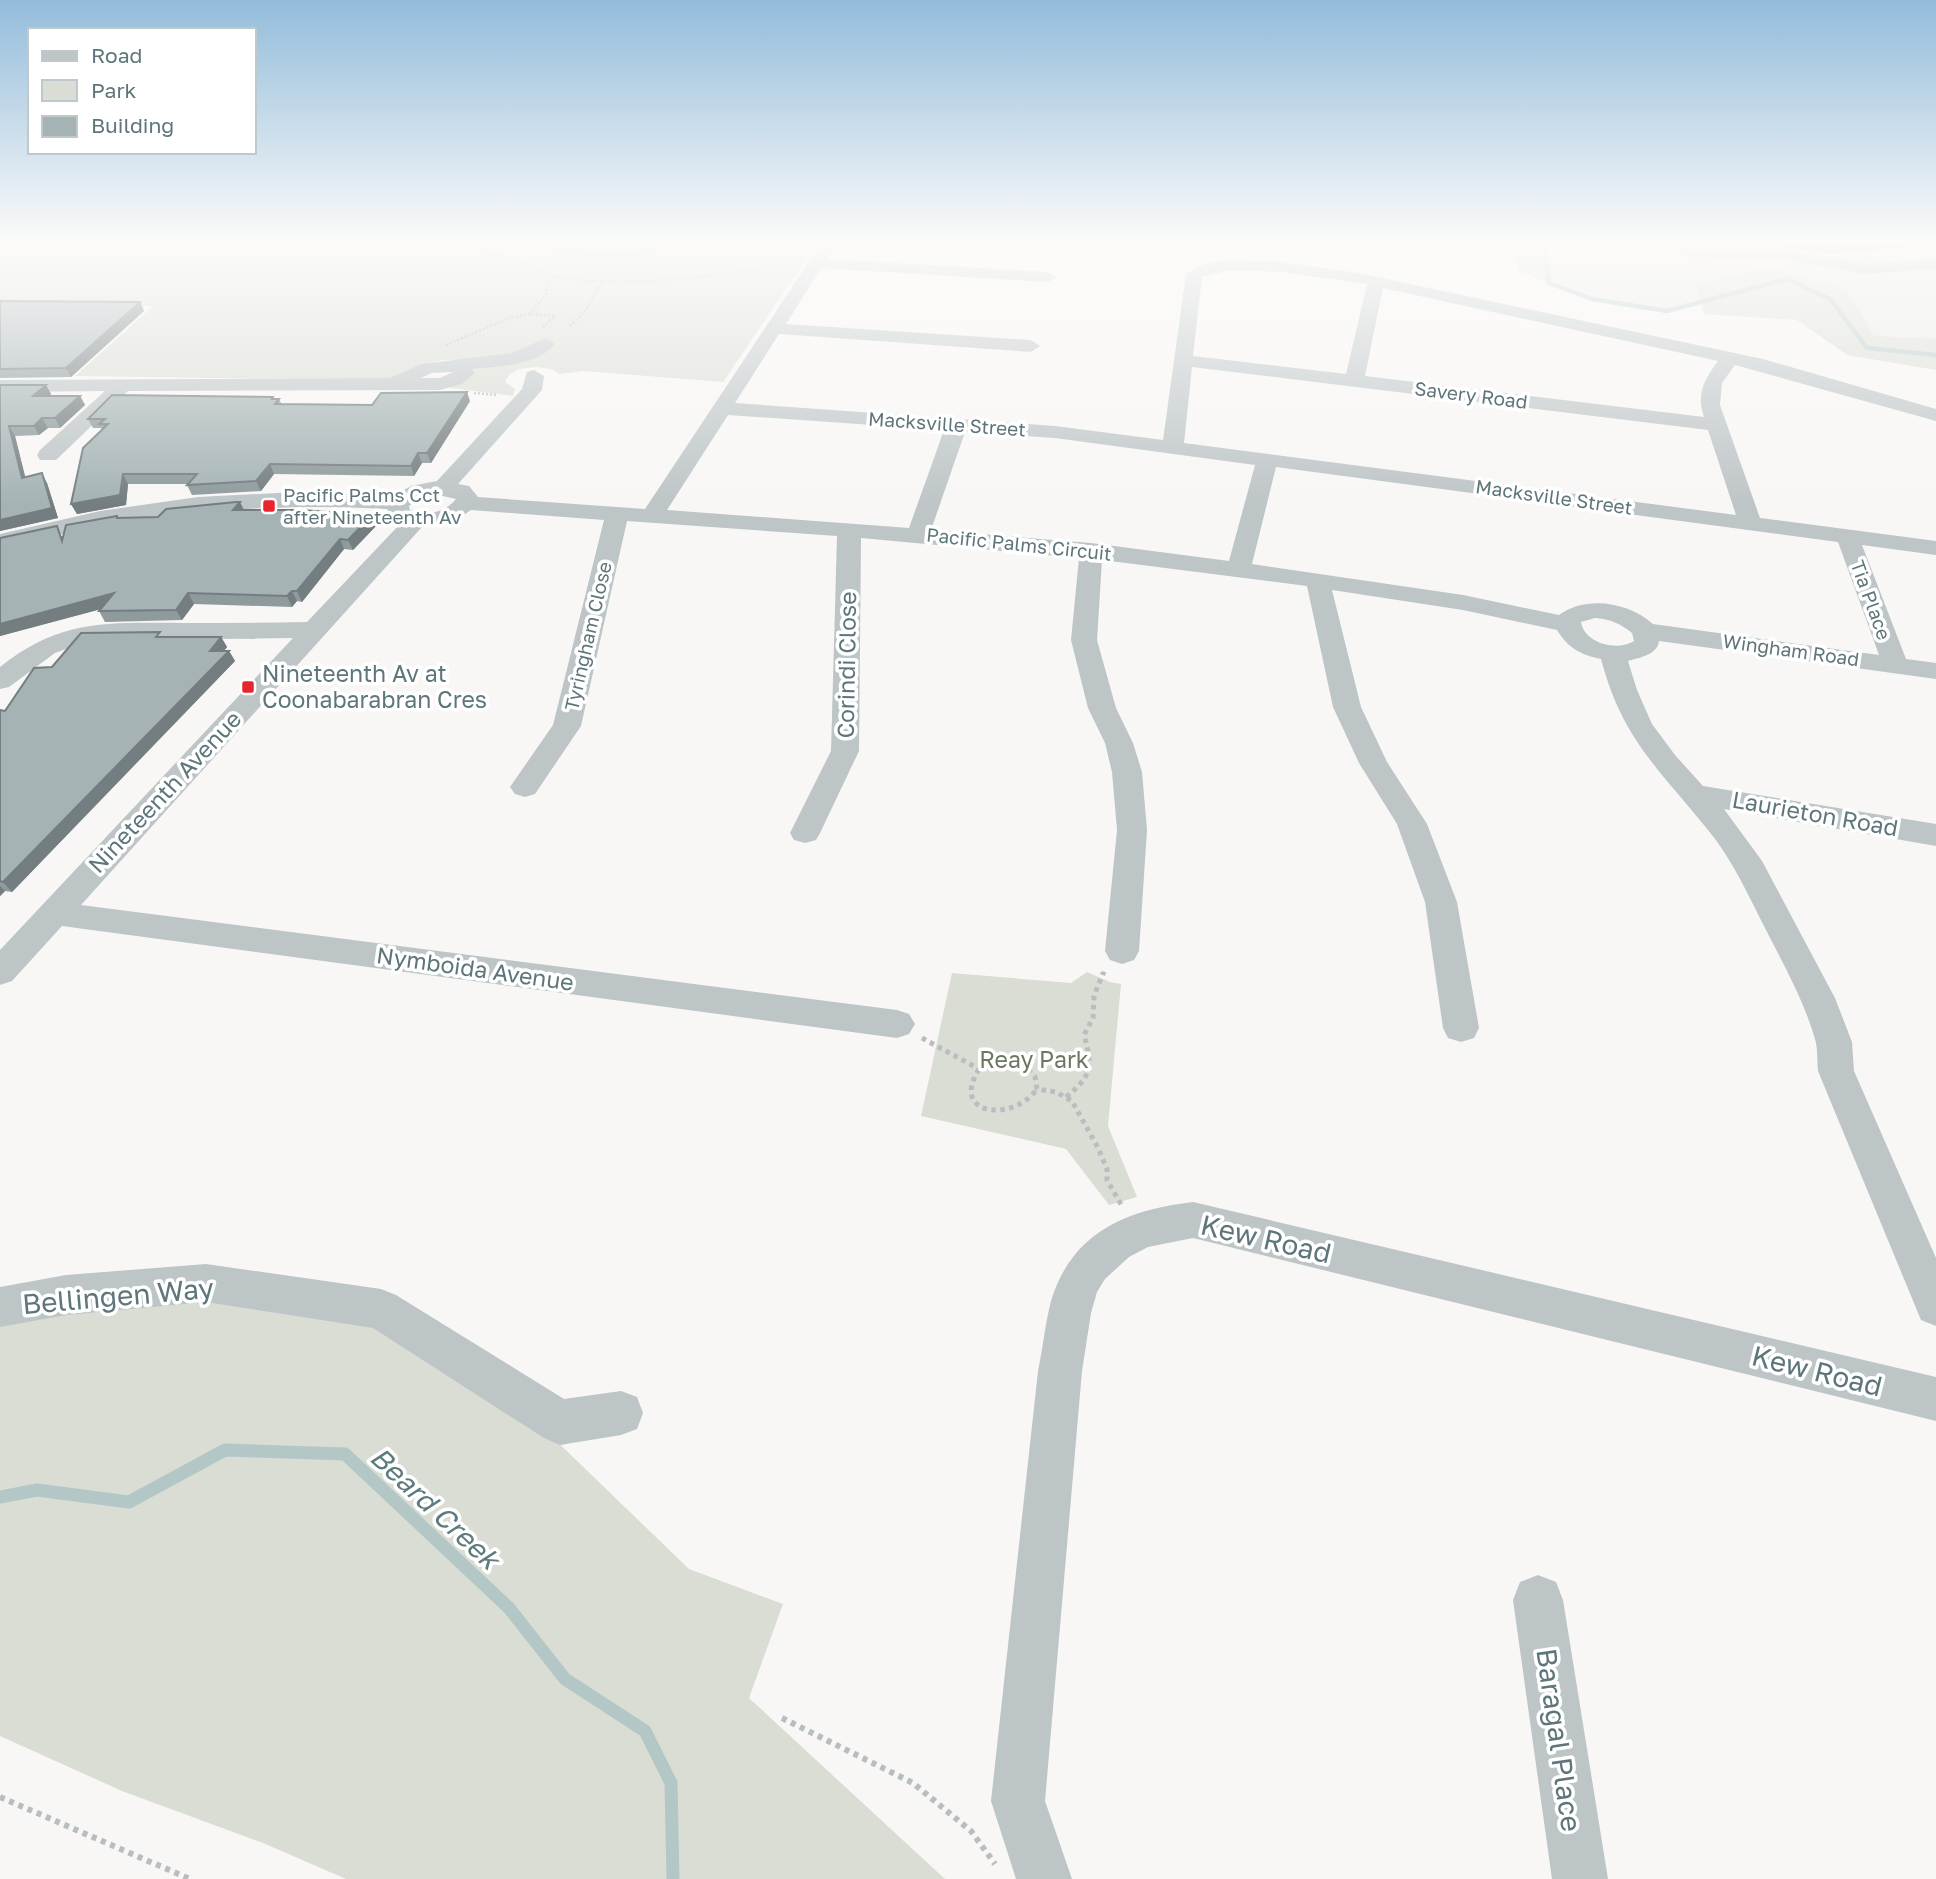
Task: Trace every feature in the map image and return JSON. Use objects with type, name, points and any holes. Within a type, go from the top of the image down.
[{"type":"street","points":[[651,517],[771,330]]},
{"type":"street","points":[[796,330],[1031,346]]},
{"type":"street","points":[[1173,447],[1187,330]]},
{"type":"street","points":[[1354,381],[1365,330]]},
{"type":"street","points":[[1600,330],[1828,382],[1930,414],[1936,436]]},
{"type":"street","points":[[449,359],[519,358],[546,344]]},
{"type":"street","points":[[1730,358],[1712,383],[1710,405],[1750,523]]},
{"type":"street","points":[[0,386],[446,383],[465,373],[449,359]]},
{"type":"street","name":"Savery Road","points":[[1183,360],[1718,425]]},
{"type":"street","points":[[443,486],[532,390],[534,376]]},
{"type":"street","points":[[47,456],[122,386]]},
{"type":"street","name":"Macksville Street","points":[[720,408],[1055,432],[1936,548]]},
{"type":"street","points":[[918,534],[957,424]]},
{"type":"street","points":[[1239,569],[1267,459]]},
{"type":"street","points":[[0,541],[87,519],[188,504],[317,497],[408,512],[446,516],[466,503],[467,498],[461,491],[443,486],[418,491],[408,512]]},
{"type":"street","name":"Pacific Palms Circuit","points":[[466,503],[918,534],[1091,550],[1512,610],[1567,625]]},
{"type":"street","name":"Nineteenth Avenue","points":[[0,972],[314,630],[408,512]]},
{"type":"street","name":"Tyringham Close","points":[[525,787],[567,726],[617,514]]},
{"type":"street","name":"Corindi Close","points":[[805,833],[845,751],[849,530]]},
{"type":"street","name":"Tia Place","points":[[1847,536],[1895,664]]},
{"type":"street","points":[[1091,550],[1084,640],[1091,677],[1119,743],[1127,772],[1131,819],[1122,951]]},
{"type":"street","points":[[1318,581],[1347,707],[1373,763],[1412,824],[1441,902],[1461,1028]]},
{"type":"street","points":[[1603,611],[1622,616],[1645,631],[1647,644],[1643,649],[1626,654],[1598,651],[1578,641],[1567,625],[1568,620],[1578,613],[1603,611]]},
{"type":"street","points":[[0,681],[29,656],[80,634],[100,631],[314,630]]},
{"type":"street","name":"Wingham Road","points":[[1645,631],[1936,671]]},
{"type":"street","points":[[1613,653],[1623,690],[1639,725],[1665,762],[1720,824],[1751,869],[1818,998],[1834,1042],[1836,1071],[1936,1306]]},
{"type":"street","name":"Laurieton Road","points":[[1693,794],[1936,835]]},
{"type":"street","name":"Nymboida Avenue","points":[[53,913],[897,1024]]},
{"type":"street","name":"Kew Road","points":[[1044,1879],[1018,1801],[1060,1371],[1073,1303],[1081,1279],[1100,1254],[1138,1232],[1158,1224],[1192,1220],[1936,1399]]},
{"type":"street","name":"Bellingen Way","points":[[0,1307],[66,1295],[206,1283],[381,1309],[560,1422],[621,1413]]},
{"type":"street","name":"Baragal Place","points":[[1538,1600],[1580,1879]]},
{"type":"path","points":[[449,359],[489,330]]},
{"type":"path","points":[[1066,1097],[1082,1084],[1089,1070],[1090,1056],[1084,1035],[1093,1018],[1094,996],[1106,967],[1122,951]]},
{"type":"path","points":[[897,1024],[979,1069],[1009,1062],[1019,1063],[1033,1071],[1037,1089],[1032,1099],[1013,1110],[999,1111],[976,1104],[971,1097],[971,1084],[979,1069]]},
{"type":"path","points":[[1037,1089],[1056,1092],[1072,1101],[1084,1118],[1107,1169],[1107,1180],[1138,1232]]},
{"type":"path","points":[[782,1717],[913,1783],[971,1831],[998,1869]]},
{"type":"path","points":[[0,1797],[190,1879]]},
{"type":"shaded area","points":[[1851,330],[1936,330],[1936,355]]},
{"type":"green space","points":[[127,330],[758,330],[723,382],[584,371],[560,374],[551,369],[536,367],[519,369],[509,375],[505,382],[515,389],[513,396],[450,388],[472,375],[473,368],[450,360],[387,378],[75,376]]},
{"type":"green space","points":[[1811,330],[1870,330],[1874,336],[1936,339],[1936,370],[1847,355]]},
{"type":"green space","name":"Reay Park","points":[[1087,972],[1121,984],[1108,1126],[1137,1197],[1109,1205],[1066,1149],[921,1116],[952,973],[1071,983]]},
{"type":"green space","points":[[0,1300],[347,1301],[515,1401],[689,1569],[783,1604],[749,1698],[945,1879],[346,1879],[263,1843],[122,1791],[0,1736]]},
{"type":"building","points":[[0,330],[109,330],[66,368],[0,369]]},
{"type":"building","points":[[0,385],[46,385],[33,396],[80,396],[55,418],[42,418],[34,426],[9,426],[22,478],[42,473],[52,508],[0,520]]},
{"type":"building","points":[[467,392],[427,453],[418,453],[411,466],[270,464],[256,481],[187,485],[197,474],[123,474],[120,495],[71,504],[83,448],[108,424],[99,424],[105,419],[88,419],[112,395],[273,397],[272,399],[279,399],[275,404],[372,405],[381,393]]},
{"type":"building","points":[[240,502],[233,510],[301,510],[372,515],[348,540],[340,539],[297,591],[292,591],[287,596],[188,593],[176,610],[99,611],[114,593],[0,624],[0,538],[57,526],[62,541],[66,525],[117,516],[158,517],[166,509]]},
{"type":"building","points":[[160,632],[156,637],[221,637],[210,651],[229,651],[3,882],[0,881],[0,710],[5,711],[34,668],[52,667],[81,633]]},
{"type":"waterway","points":[[1853,330],[1867,348],[1936,355]]},
{"type":"waterway","name":"Beard Creek","points":[[0,1497],[37,1490],[129,1502],[225,1450],[345,1454],[509,1608],[565,1679],[645,1731],[671,1783],[673,1879]]},
{"type":"place","name":"Pacific Palms Cct after Nineteenth Av","points":[[269,506]]},
{"type":"place","name":"Nineteenth Av at Coonabarabran Cres","points":[[248,687]]}]
